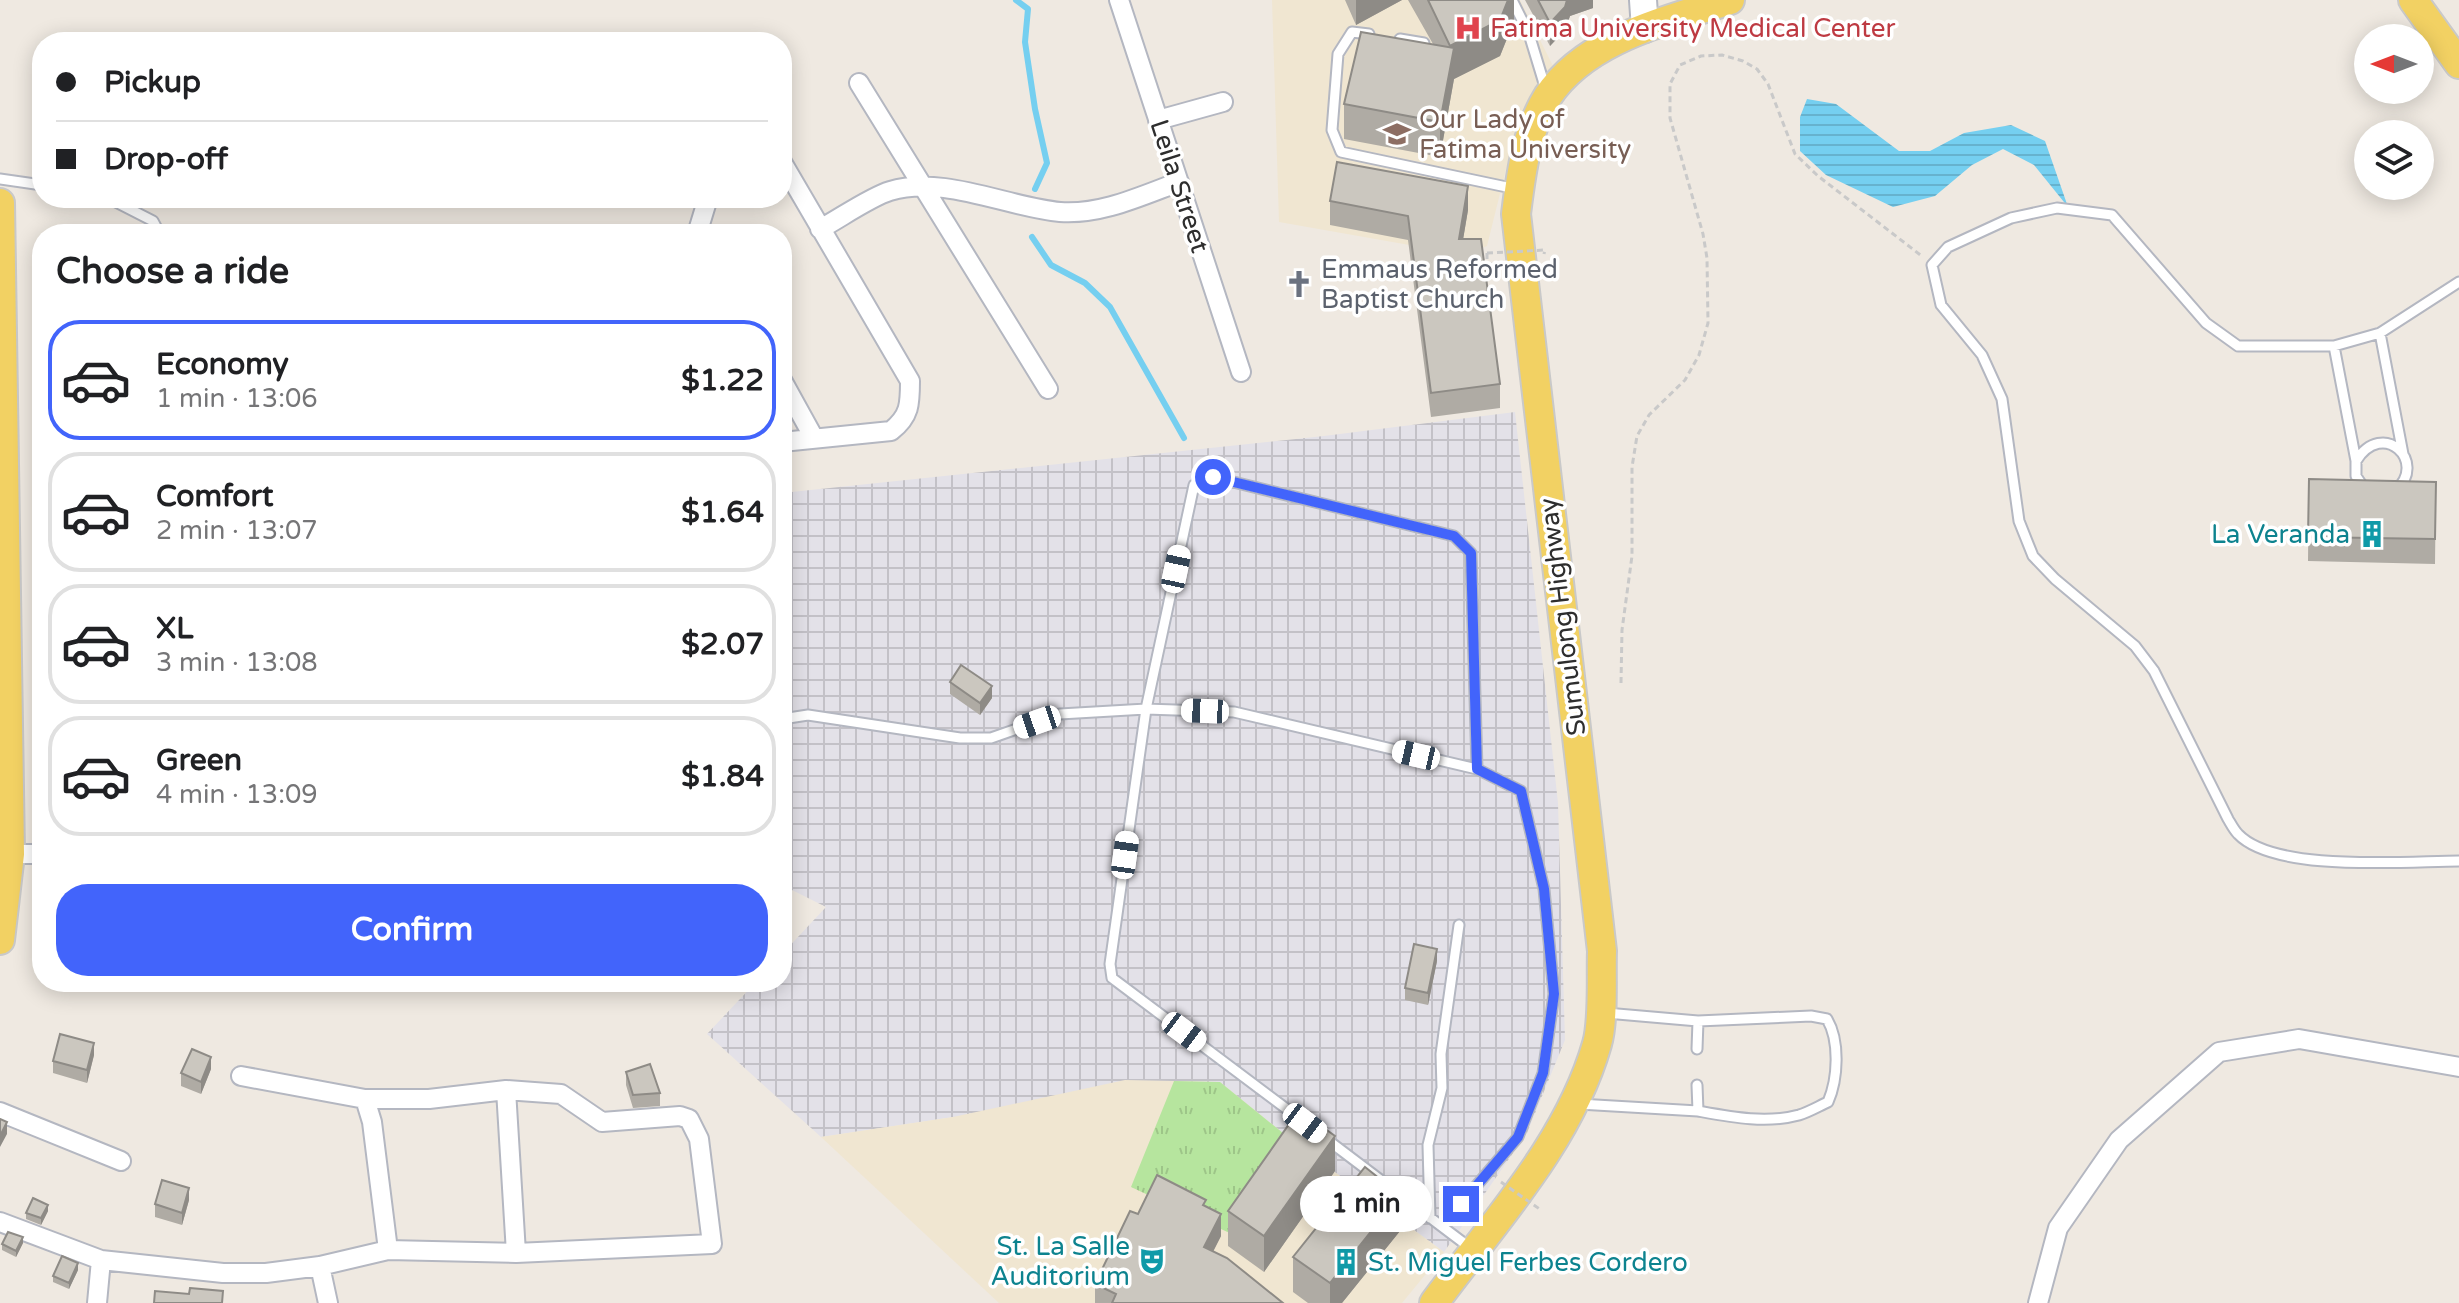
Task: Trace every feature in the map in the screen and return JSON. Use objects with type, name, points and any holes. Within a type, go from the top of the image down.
[{"type":"main road","name":"Sumulong Highway","points":[[1434,1303],[1552,1145],[1576,1104],[1598,1040],[1602,951],[1516,214],[1530,137],[1548,97],[1564,77],[1587,58],[1645,29],[1674,9],[1730,0]]},
{"type":"main road","points":[[2413,0],[2459,64]]},
{"type":"main road","points":[[0,203],[10,854],[0,940]]},
{"type":"street","name":"Leila Street","points":[[1119,0],[1241,372]]},
{"type":"street","points":[[1643,0],[1645,29]]},
{"type":"street","points":[[859,83],[1048,389]]},
{"type":"street","points":[[1158,120],[1223,102]]},
{"type":"street","points":[[792,180],[910,381],[910,407],[905,420],[891,431],[792,441]]},
{"type":"street","points":[[820,229],[890,191],[923,188],[968,191],[1008,204],[1063,212],[1110,207],[1179,182]]},
{"type":"street","points":[[792,398],[814,438]]},
{"type":"street","points":[[10,854],[32,854]]},
{"type":"street","points":[[2038,1303],[2058,1228],[2119,1140],[2219,1052],[2299,1039],[2459,1067]]},
{"type":"street","points":[[0,1222],[101,1260],[223,1273],[266,1273],[320,1266],[388,1250],[516,1253],[712,1244],[699,1139],[689,1119],[680,1116],[602,1122],[561,1094],[506,1090],[429,1099],[365,1099],[241,1076]]},
{"type":"street","points":[[506,1090],[516,1253]]},
{"type":"street","points":[[365,1099],[372,1122],[388,1250]]},
{"type":"street","points":[[0,1112],[121,1161]]},
{"type":"street","points":[[97,1303],[101,1260]]},
{"type":"street","points":[[320,1266],[328,1303]]},
{"type":"lane","points":[[1512,0],[1529,34],[1548,97]]},
{"type":"lane","points":[[1424,43],[1352,32],[1338,54],[1332,130],[1341,152],[1519,189]]},
{"type":"lane","points":[[0,179],[32,184]]},
{"type":"lane","points":[[128,208],[155,224]]},
{"type":"lane","points":[[2459,282],[2380,333],[2334,346],[2238,346],[2206,323],[2112,215],[2057,208],[2011,218],[1948,247],[1932,265],[1941,305],[1982,355],[2002,399],[2019,521],[2033,556],[2055,579],[2135,646],[2154,671],[2228,819],[2239,835],[2278,854],[2309,861],[2459,861]]},
{"type":"lane","points":[[2380,333],[2408,468],[2404,483],[2392,493]]},
{"type":"lane","points":[[2334,346],[2356,461],[2356,476],[2364,489],[2378,495]]},
{"type":"lane","points":[[2356,461],[2364,448],[2377,442],[2392,444],[2403,454]]},
{"type":"lane","points":[[1473,1250],[1112,978],[1110,964],[1146,709],[1194,485],[1213,477],[1454,536],[1471,553],[1477,769]]},
{"type":"lane","points":[[792,717],[808,715],[960,738],[991,738],[1060,714],[1146,709],[1234,712],[1477,769],[1521,791],[1544,889],[1554,994],[1543,1073],[1518,1137],[1442,1226]]},
{"type":"lane","points":[[1430,1218],[1428,1145],[1442,1088],[1441,1054],[1459,925]]},
{"type":"lane","points":[[1576,1104],[1698,1111],[1762,1120],[1800,1115],[1828,1102],[1836,1085],[1834,1030],[1827,1019],[1811,1016],[1698,1021],[1599,1012]]},
{"type":"lane","points":[[1697,1049],[1698,1021]]},
{"type":"lane","points":[[1697,1085],[1698,1111]]},
{"type":"path","points":[[1621,683],[1622,630],[1632,556],[1632,467],[1637,436],[1649,415],[1685,380],[1699,355],[1708,323],[1707,258],[1703,234],[1670,118],[1670,84],[1680,65],[1701,56],[1722,55],[1757,69],[1768,84],[1795,154],[1818,176],[1932,265]]},
{"type":"path","points":[[1487,253],[1545,250],[1544,254]]},
{"type":"path","points":[[1501,1182],[1541,1210]]},
{"type":"shaded area","name":"Our Lady of Fatima University","points":[[1272,0],[1520,0],[1555,70],[1522,118],[1511,149],[1487,246],[1466,255],[1279,222]]},
{"type":"shaded area","points":[[1515,412],[1558,803],[1565,1040],[1527,1133],[1444,1252],[1299,1146],[953,1117],[821,1137],[707,1034],[747,992],[792,992],[792,943],[826,907],[792,890],[792,492],[1324,436]]},
{"type":"shaded area","points":[[1125,1080],[1220,1082],[1299,1146],[1444,1252],[1402,1303],[999,1303],[821,1137],[953,1117]]},
{"type":"green space","points":[[1174,1081],[1220,1082],[1299,1146],[1236,1236],[1131,1187]]},
{"type":"water","points":[[1807,99],[1836,104],[1899,151],[1930,151],[1964,133],[2011,125],[2045,141],[2068,207],[2034,165],[2003,149],[1972,165],[1935,196],[1893,207],[1826,175],[1800,151],[1800,117]]},
{"type":"building","points":[[1428,0],[1508,0],[1500,20],[1450,46]]},
{"type":"building","points":[[1538,0],[1567,0],[1565,7],[1550,23]]},
{"type":"building","points":[[1361,32],[1454,48],[1440,122],[1344,104]]},
{"type":"building","points":[[1337,162],[1468,186],[1459,239],[1481,239],[1500,384],[1431,393],[1408,216],[1330,201]]},
{"type":"building","points":[[2309,479],[2436,482],[2435,539],[2308,537]]},
{"type":"building","points":[[961,665],[992,686],[980,703],[950,682]]},
{"type":"building","points":[[1414,944],[1437,949],[1428,993],[1405,988]]},
{"type":"building","points":[[60,1034],[94,1043],[87,1070],[53,1061]]},
{"type":"building","points":[[192,1049],[211,1057],[201,1082],[181,1073]]},
{"type":"building","points":[[650,1064],[660,1093],[633,1095],[626,1072]]},
{"type":"building","points":[[1299,1110],[1335,1136],[1264,1236],[1228,1211]]},
{"type":"building","points":[[0,1119],[7,1122],[0,1136]]},
{"type":"building","points":[[1365,1167],[1400,1195],[1330,1283],[1293,1257]]},
{"type":"building","points":[[1157,1175],[1206,1200],[1203,1205],[1221,1214],[1204,1247],[1227,1258],[1283,1303],[1112,1303],[1116,1294],[1095,1284],[1130,1211],[1138,1214]]},
{"type":"building","points":[[162,1180],[189,1188],[182,1213],[155,1204]]},
{"type":"building","points":[[33,1198],[48,1205],[41,1218],[26,1213]]},
{"type":"building","points":[[8,1232],[23,1237],[16,1251],[2,1244]]},
{"type":"building","points":[[62,1256],[78,1263],[69,1283],[53,1276]]},
{"type":"building","points":[[190,1288],[223,1291],[222,1303],[154,1303],[155,1291],[189,1294]]},
{"type":"waterway","points":[[1016,0],[1028,9],[1025,42],[1047,163],[1035,189]]},
{"type":"waterway","points":[[1032,237],[1051,265],[1085,283],[1110,307],[1184,438]]},
{"type":"place","name":"Fatima University Medical Center","points":[[1468,28]]},
{"type":"place","name":"Our Lady of Fatima University","points":[[1397,134]]},
{"type":"place","name":"Emmaus Reformed Baptist Church","points":[[1299,284]]},
{"type":"place","name":"La Veranda","points":[[2372,534]]},
{"type":"place","name":"St. La Salle Auditorium","points":[[1152,1261]]},
{"type":"place","name":"St. Miguel Ferbes Cordero","points":[[1346,1262]]},
{"type":"route","points":[[1213,477],[1454,536],[1471,553],[1477,769],[1521,791],[1544,889],[1554,994],[1543,1073],[1518,1137],[1461,1204]]}]
